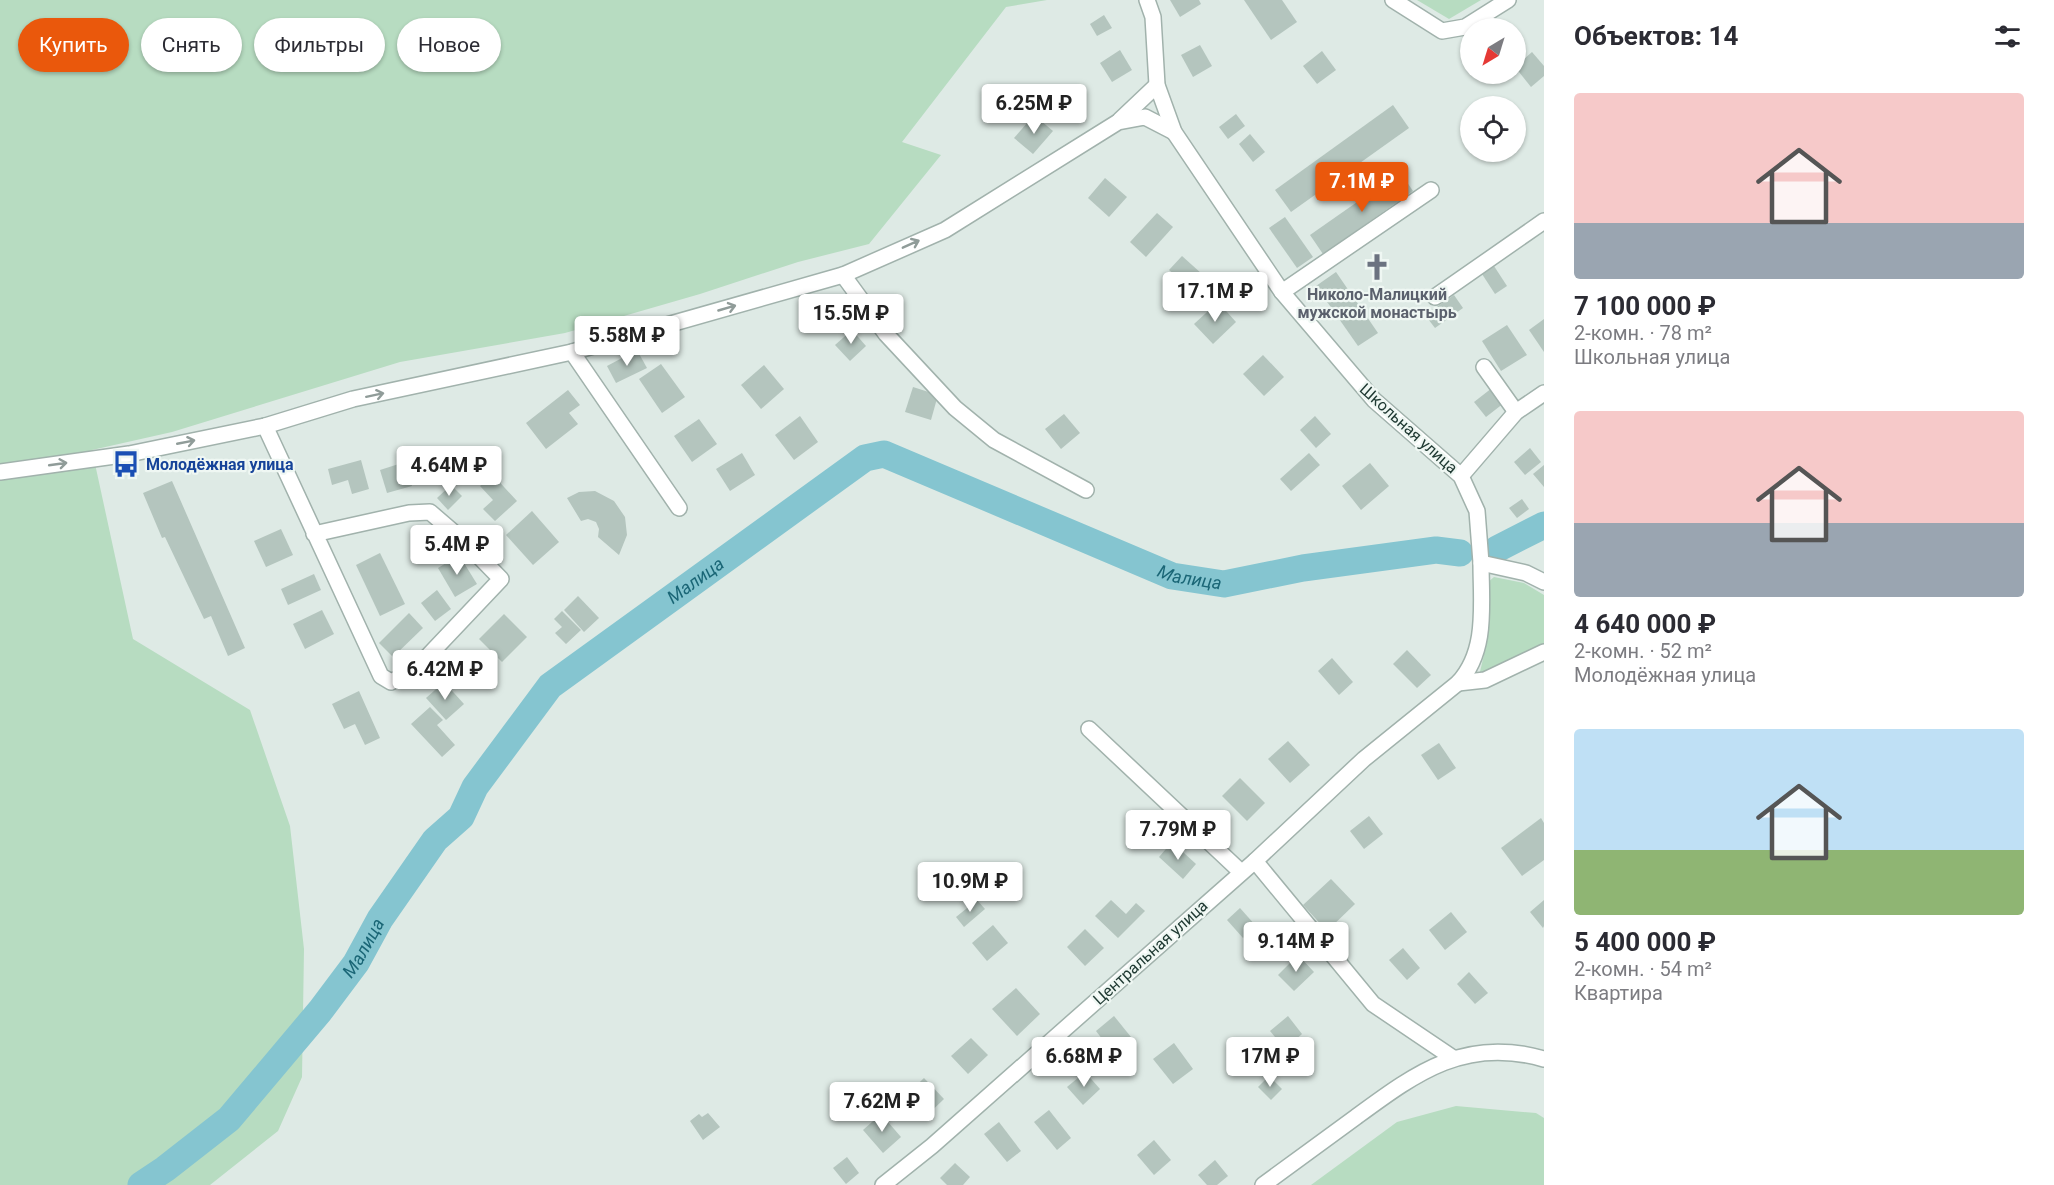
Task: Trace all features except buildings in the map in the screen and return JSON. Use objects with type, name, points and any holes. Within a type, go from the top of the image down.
[{"type":"street","name":"Школьная улица","points":[[1149,0],[1153,17],[1157,85],[1174,132],[1282,292],[1374,400],[1461,476],[1477,511],[1481,563]]},
{"type":"street","points":[[1394,0],[1442,31],[1465,27],[1508,0]]},
{"type":"street","points":[[0,472],[129,454],[265,426],[353,399],[572,352],[843,275],[945,230],[1118,122],[1157,85]]},
{"type":"street","points":[[1118,122],[1145,117],[1174,132]]},
{"type":"street","points":[[1282,292],[1431,190]]},
{"type":"street","points":[[1435,297],[1544,221]]},
{"type":"street","points":[[843,275],[886,334],[955,408],[994,440],[1086,490]]},
{"type":"street","points":[[572,352],[679,508]]},
{"type":"street","points":[[1484,367],[1516,412]]},
{"type":"street","points":[[1461,476],[1516,412],[1544,393]]},
{"type":"street","points":[[265,426],[314,534],[381,676],[391,682],[411,672],[501,579],[460,536],[430,512],[409,513],[314,534]]},
{"type":"street","points":[[1481,563],[1526,573],[1544,582]]},
{"type":"street","name":"Центральная улица","points":[[883,1185],[932,1146],[1255,861],[1364,759],[1458,683],[1470,670],[1479,648],[1481,563]]},
{"type":"street","points":[[1458,683],[1485,681],[1524,664],[1544,652]]},
{"type":"street","points":[[1089,729],[1241,872]]},
{"type":"street","points":[[1255,861],[1373,1004],[1453,1058]]},
{"type":"street","points":[[1263,1185],[1401,1084],[1426,1069],[1453,1058],[1501,1052],[1544,1059]]},
{"type":"green space","points":[[0,0],[1047,0],[1006,7],[902,142],[941,155],[869,244],[798,262],[700,294],[565,333],[400,362],[172,432],[92,450],[133,639],[250,710],[290,826],[304,949],[302,1077],[278,1131],[210,1185],[0,1185]]},
{"type":"green space","points":[[1417,0],[1481,0],[1449,19]]},
{"type":"green space","points":[[1494,577],[1524,583],[1544,595],[1544,645],[1479,676],[1487,642],[1489,613],[1487,583]]},
{"type":"green space","points":[[1456,1106],[1536,1113],[1544,1118],[1544,1185],[1311,1185],[1397,1122]]},
{"type":"waterway","name":"Малица","points":[[141,1185],[229,1119],[320,1011],[356,963],[380,919],[435,840],[461,817],[475,787],[550,686],[865,458],[884,454],[1172,576],[1224,584],[1303,568],[1436,550],[1460,553]]},
{"type":"waterway","name":"Малица","points":[[1497,549],[1544,525]]},
{"type":"place","name":"Николо-Малицкий мужской монастырь","points":[[1377,267]]},
{"type":"place","name":"Молодёжная улица","points":[[126,464]]}]
